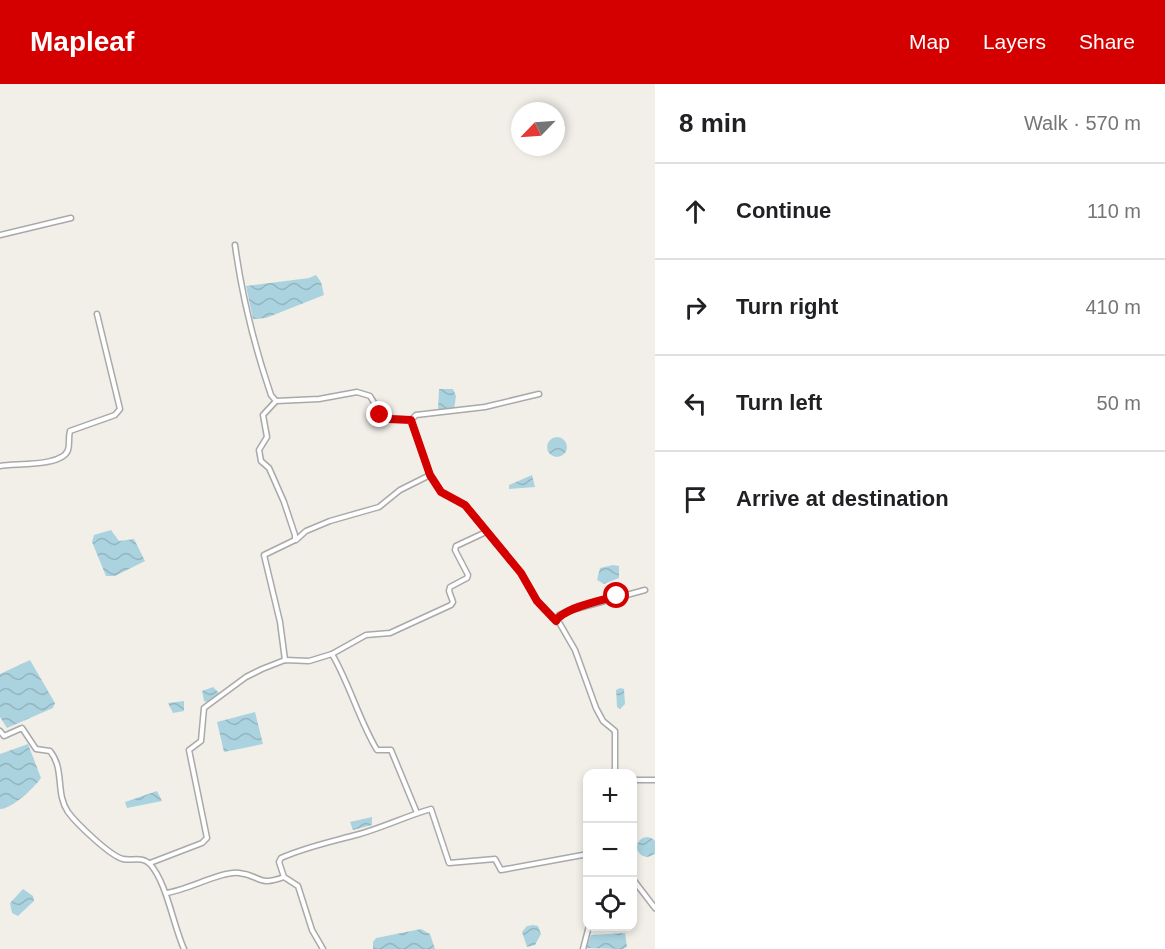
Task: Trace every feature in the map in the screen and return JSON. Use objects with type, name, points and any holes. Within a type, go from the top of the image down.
[{"type":"street","points":[[0,235],[71,218]]},
{"type":"street","points":[[235,245],[239,280],[249,326],[263,372],[276,401]]},
{"type":"street","points":[[0,466],[51,462],[64,456],[68,450],[70,431],[115,416],[120,409],[97,314]]},
{"type":"street","points":[[295,540],[284,502],[268,468],[261,461],[259,450],[267,436],[262,415],[276,401],[319,399],[357,392],[370,396],[380,415],[388,419],[411,420],[416,415],[485,407],[539,394]]},
{"type":"street","points":[[411,420],[430,475],[441,492],[465,505],[521,573],[537,601],[556,621],[575,650],[596,708],[603,721],[615,731],[615,769]]},
{"type":"street","points":[[285,660],[280,622],[264,555],[295,540],[306,531],[330,521],[379,507],[395,497],[400,490],[430,475]]},
{"type":"street","points":[[150,863],[202,843],[207,838],[197,801],[189,750],[201,741],[204,708],[246,677],[285,660],[295,663],[332,654],[366,635],[390,633],[451,605],[453,602],[449,591],[450,586],[467,578],[468,574],[455,550],[456,546],[486,532]]},
{"type":"street","points":[[556,621],[559,615],[567,611],[645,590]]},
{"type":"street","points":[[332,654],[359,706],[366,731],[377,750],[392,750],[417,813]]},
{"type":"street","points":[[0,731],[4,736],[22,728],[36,749],[50,751],[57,759],[64,804],[69,814],[80,822],[94,840],[123,859],[141,859],[150,863],[166,893],[184,949]]},
{"type":"street","points":[[637,780],[655,780]]},
{"type":"street","points":[[323,949],[312,930],[298,886],[284,878],[279,862],[281,858],[431,809],[449,863],[495,859],[501,870],[583,856]]},
{"type":"street","points":[[166,893],[179,891],[226,874],[240,873],[267,882],[284,878]]},
{"type":"street","points":[[637,888],[655,908]]},
{"type":"street","points":[[583,949],[588,931]]},
{"type":"water","points":[[316,275],[321,282],[324,295],[266,318],[253,319],[246,286],[309,278]]},
{"type":"water","points":[[439,389],[453,389],[456,396],[454,410],[438,409]]},
{"type":"water","points":[[557,437],[564,440],[567,447],[564,454],[557,457],[550,454],[547,447],[550,440]]},
{"type":"water","points":[[532,475],[535,487],[509,489],[509,485]]},
{"type":"water","points":[[111,530],[119,541],[134,539],[145,561],[115,576],[106,576],[92,542],[94,535]]},
{"type":"water","points":[[619,566],[619,578],[604,584],[597,580],[600,568]]},
{"type":"water","points":[[30,660],[55,703],[53,708],[7,728],[0,717],[0,674]]},
{"type":"water","points":[[213,687],[219,693],[207,702],[204,701],[202,691]]},
{"type":"water","points":[[624,689],[625,704],[620,709],[617,707],[616,690]]},
{"type":"water","points":[[184,701],[184,711],[173,713],[168,703]]},
{"type":"water","points":[[255,712],[263,744],[224,752],[217,722]]},
{"type":"water","points":[[28,744],[41,778],[16,802],[0,809],[0,754]]},
{"type":"water","points":[[157,791],[162,801],[127,808],[125,802]]},
{"type":"water","points":[[372,817],[372,825],[353,830],[350,822]]},
{"type":"water","points":[[643,838],[651,838],[656,843],[656,851],[651,856],[643,856],[638,851],[638,843]]},
{"type":"water","points":[[23,889],[33,896],[34,901],[18,916],[12,913],[10,903]]},
{"type":"water","points":[[527,926],[538,926],[541,934],[535,945],[527,947],[522,932]]},
{"type":"water","points":[[421,929],[430,934],[435,949],[373,949],[373,942],[376,938]]},
{"type":"water","points":[[625,933],[627,947],[623,949],[586,948],[591,935]]},
{"type":"route","points":[[380,415],[388,419],[411,420],[430,475],[441,492],[453,496],[465,505],[521,573],[537,601],[556,621],[559,615],[567,611],[617,596]]}]
